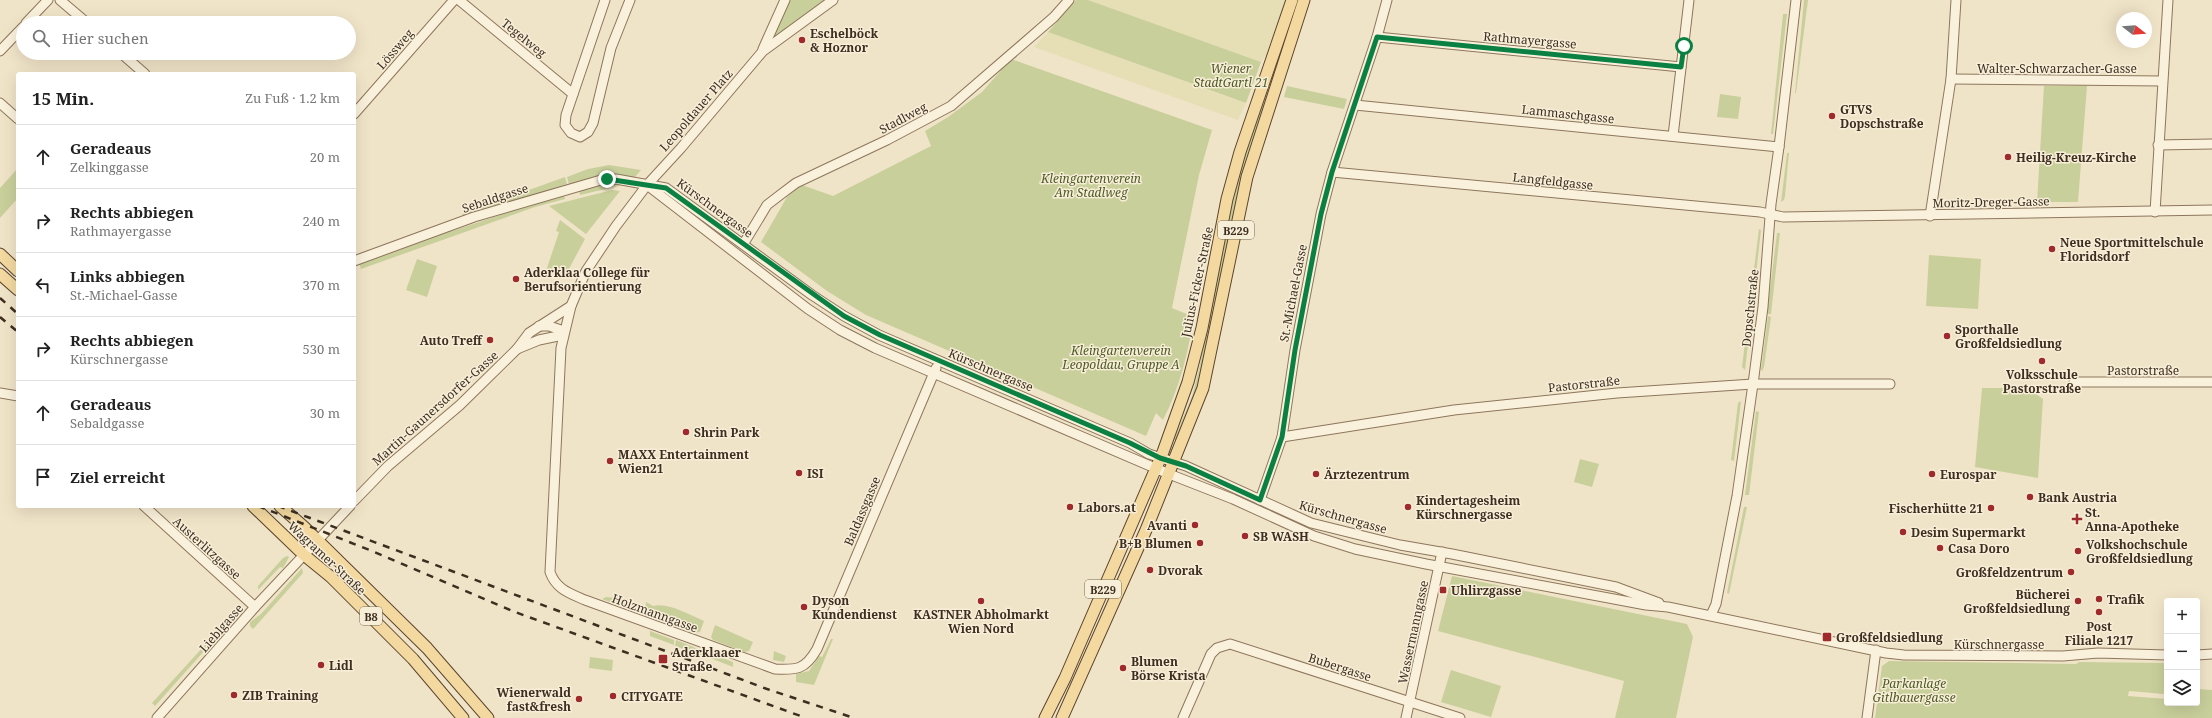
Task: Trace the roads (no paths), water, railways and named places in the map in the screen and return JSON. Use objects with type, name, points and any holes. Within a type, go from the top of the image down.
[{"type":"main road","name":"Julius-Ficker-Straße","points":[[1045,718],[1065,678],[1157,463],[1188,382],[1202,328],[1227,199],[1240,152],[1292,0]]},
{"type":"main road","name":"B229","points":[[1062,718],[1169,474],[1202,388],[1247,177],[1304,0]]},
{"type":"main road","points":[[0,254],[16,269]]},
{"type":"main road","points":[[0,274],[16,288]]},
{"type":"main road","name":"Wagramer Straße","points":[[255,508],[304,555],[331,577],[413,659],[463,718]]},
{"type":"main road","name":"Wagramer Straße","points":[[282,508],[304,527],[427,648],[488,718]]},
{"type":"street","points":[[33,16],[48,0]]},
{"type":"street","points":[[60,0],[79,16]]},
{"type":"street","name":"Lössweg","points":[[356,112],[454,0]]},
{"type":"street","name":"Tegelweg","points":[[459,0],[573,94]]},
{"type":"street","points":[[605,0],[573,94],[565,125],[571,133],[580,137],[588,132],[593,123],[611,48],[630,0]]},
{"type":"street","name":"Leopoldauer Platz","points":[[763,51],[785,0]]},
{"type":"street","name":"Leopoldauer Platz","points":[[647,185],[681,148],[763,51],[833,0]]},
{"type":"street","name":"Stadlweg","points":[[744,243],[767,205],[796,183],[887,140],[951,106],[1054,17],[1069,0]]},
{"type":"street","name":"St.-Michael-Gasse","points":[[1260,500],[1282,437],[1295,350],[1314,245],[1332,172],[1355,106],[1387,0]]},
{"type":"street","points":[[1673,136],[1689,0]]},
{"type":"street","name":"Dopschstraße","points":[[1711,616],[1716,604],[1737,496],[1753,384],[1763,307],[1770,214],[1780,147],[1796,0]]},
{"type":"street","points":[[1930,216],[1951,79],[1956,0]]},
{"type":"street","points":[[2155,212],[2168,0]]},
{"type":"street","points":[[0,51],[16,34]]},
{"type":"street","name":"Rathmayergasse","points":[[1377,37],[1681,67]]},
{"type":"street","points":[[129,60],[143,72]]},
{"type":"street","name":"Walter-Schwarzacher-Gasse","points":[[1951,79],[2162,81]]},
{"type":"street","points":[[0,103],[16,117]]},
{"type":"street","name":"Lammaschgasse","points":[[1355,106],[1780,147]]},
{"type":"street","points":[[2158,145],[2212,144]]},
{"type":"street","name":"Langfeldgasse","points":[[1332,172],[1770,214]]},
{"type":"street","name":"Sebaldgasse","points":[[356,260],[474,217],[595,182],[612,179],[647,185]]},
{"type":"street","points":[[539,326],[549,326],[563,333],[571,306],[598,250],[647,185]]},
{"type":"street","name":"Kürschnergasse","points":[[647,185],[666,188],[744,243],[812,295],[844,316],[880,335],[1130,443],[1169,474],[1233,499],[1314,536],[1355,548],[1439,566],[1646,605],[1668,607],[1904,655],[2063,656],[2098,653],[2164,655]]},
{"type":"street","name":"Kürschnergasse","points":[[647,185],[808,309],[840,330],[875,348],[934,373],[1157,463],[1174,462],[1311,523],[1358,536],[1616,587],[1668,607]]},
{"type":"street","name":"Moritz-Dreger-Gasse","points":[[1770,214],[1783,217],[1930,216],[2212,210]]},
{"type":"street","name":"Martin-Gaunersdorfer-Gasse","points":[[356,499],[388,466],[460,405],[517,349],[529,333],[571,306]]},
{"type":"street","name":"Martin-Gaunersdorfer-Gasse","points":[[517,349],[539,340],[563,333]]},
{"type":"street","name":"Holzmanngasse","points":[[563,333],[559,374],[550,572],[558,587],[567,592],[775,668],[790,669],[803,667]]},
{"type":"street","name":"Baldassgasse","points":[[803,667],[811,660],[817,649],[938,361]]},
{"type":"street","name":"Pastorstraße","points":[[2074,382],[2212,382]]},
{"type":"street","name":"Pastorstraße","points":[[1282,437],[1454,410],[1617,393],[1753,384],[1890,384]]},
{"type":"street","points":[[0,393],[16,396]]},
{"type":"street","name":"Austerlitzgasse","points":[[146,508],[255,607]]},
{"type":"street","points":[[304,555],[316,540],[348,508]]},
{"type":"street","name":"Wassermanngasse","points":[[1406,718],[1442,552]]},
{"type":"street","name":"Lieblgasse","points":[[157,718],[255,607],[304,555]]},
{"type":"street","name":"Bubergasse","points":[[1183,718],[1214,650],[1230,644],[1460,718]]},
{"type":"street","points":[[1867,718],[1876,650]]},
{"type":"street","points":[[2200,655],[2212,654]]},
{"type":"railway","points":[[0,298],[16,312]]},
{"type":"railway","points":[[0,317],[16,330]]},
{"type":"railway","points":[[263,508],[372,551],[515,612],[806,718]]},
{"type":"railway","points":[[283,508],[767,689],[854,718]]},
{"type":"place","name":"Eschelböck & Hoznor","points":[[802,40]]},
{"type":"place","name":"GTVS Dopschstraße","points":[[1832,116]]},
{"type":"place","name":"Heilig-Kreuz-Kirche","points":[[2008,157]]},
{"type":"place","name":"Neue Sportmittelschule Floridsdorf","points":[[2052,249]]},
{"type":"place","name":"Aderklaa College für Berufsorientierung","points":[[516,279]]},
{"type":"place","name":"Sporthalle Großfeldsiedlung","points":[[1947,336]]},
{"type":"place","name":"Auto Treff","points":[[490,340]]},
{"type":"place","name":"Volksschule Pastorstraße","points":[[2042,361]]},
{"type":"place","name":"Shrin Park","points":[[686,432]]},
{"type":"place","name":"MAXX Entertainment Wien21","points":[[610,461]]},
{"type":"place","name":"ISI","points":[[799,473]]},
{"type":"place","name":"Ärztezentrum","points":[[1316,474]]},
{"type":"place","name":"Eurospar","points":[[1932,474]]},
{"type":"place","name":"Bank Austria","points":[[2030,497]]},
{"type":"place","name":"Labors.at","points":[[1070,507]]},
{"type":"place","name":"Kindertagesheim Kürschnergasse","points":[[1408,507]]},
{"type":"place","name":"Fischerhütte 21","points":[[1991,508]]},
{"type":"place","name":"St. Anna-Apotheke","points":[[2077,519]]},
{"type":"place","name":"Avanti","points":[[1195,525]]},
{"type":"place","name":"Desim Supermarkt","points":[[1903,532]]},
{"type":"place","name":"SB WASH","points":[[1245,536]]},
{"type":"place","name":"B+B Blumen","points":[[1200,543]]},
{"type":"place","name":"Casa Doro","points":[[1940,548]]},
{"type":"place","name":"Volkshochschule Großfeldsiedlung","points":[[2078,551]]},
{"type":"place","name":"Dvorak","points":[[1150,570]]},
{"type":"place","name":"Großfeldzentrum","points":[[2071,572]]},
{"type":"place","name":"Uhlirzgasse","points":[[1443,590]]},
{"type":"place","name":"Trafik","points":[[2099,599]]},
{"type":"place","name":"KASTNER Abholmarkt Wien Nord","points":[[981,601]]},
{"type":"place","name":"Bücherei Großfeldsiedlung","points":[[2078,601]]},
{"type":"place","name":"Dyson Kundendienst","points":[[804,607]]},
{"type":"place","name":"Post Filiale 1217","points":[[2099,612]]},
{"type":"place","name":"Großfeldsiedlung","points":[[1827,637]]},
{"type":"place","name":"Aderklaaer Straße","points":[[663,659]]},
{"type":"place","name":"Lidl","points":[[321,665]]},
{"type":"place","name":"Blumen Börse Krista","points":[[1123,668]]},
{"type":"place","name":"ZIB Training","points":[[234,695]]},
{"type":"place","name":"CITYGATE","points":[[613,696]]},
{"type":"place","name":"Wienerwald fast&fresh","points":[[579,699]]},
{"type":"park label","name":"Wiener StadtGartl 21","points":[[1231,75]]},
{"type":"park label","name":"Kleingartenverein Am Stadlweg","points":[[1091,185]]},
{"type":"park label","name":"Kleingartenverein Leopoldau, Gruppe A","points":[[1121,357]]},
{"type":"park label","name":"Parkanlage Gitlbauergasse","points":[[1914,690]]}]
